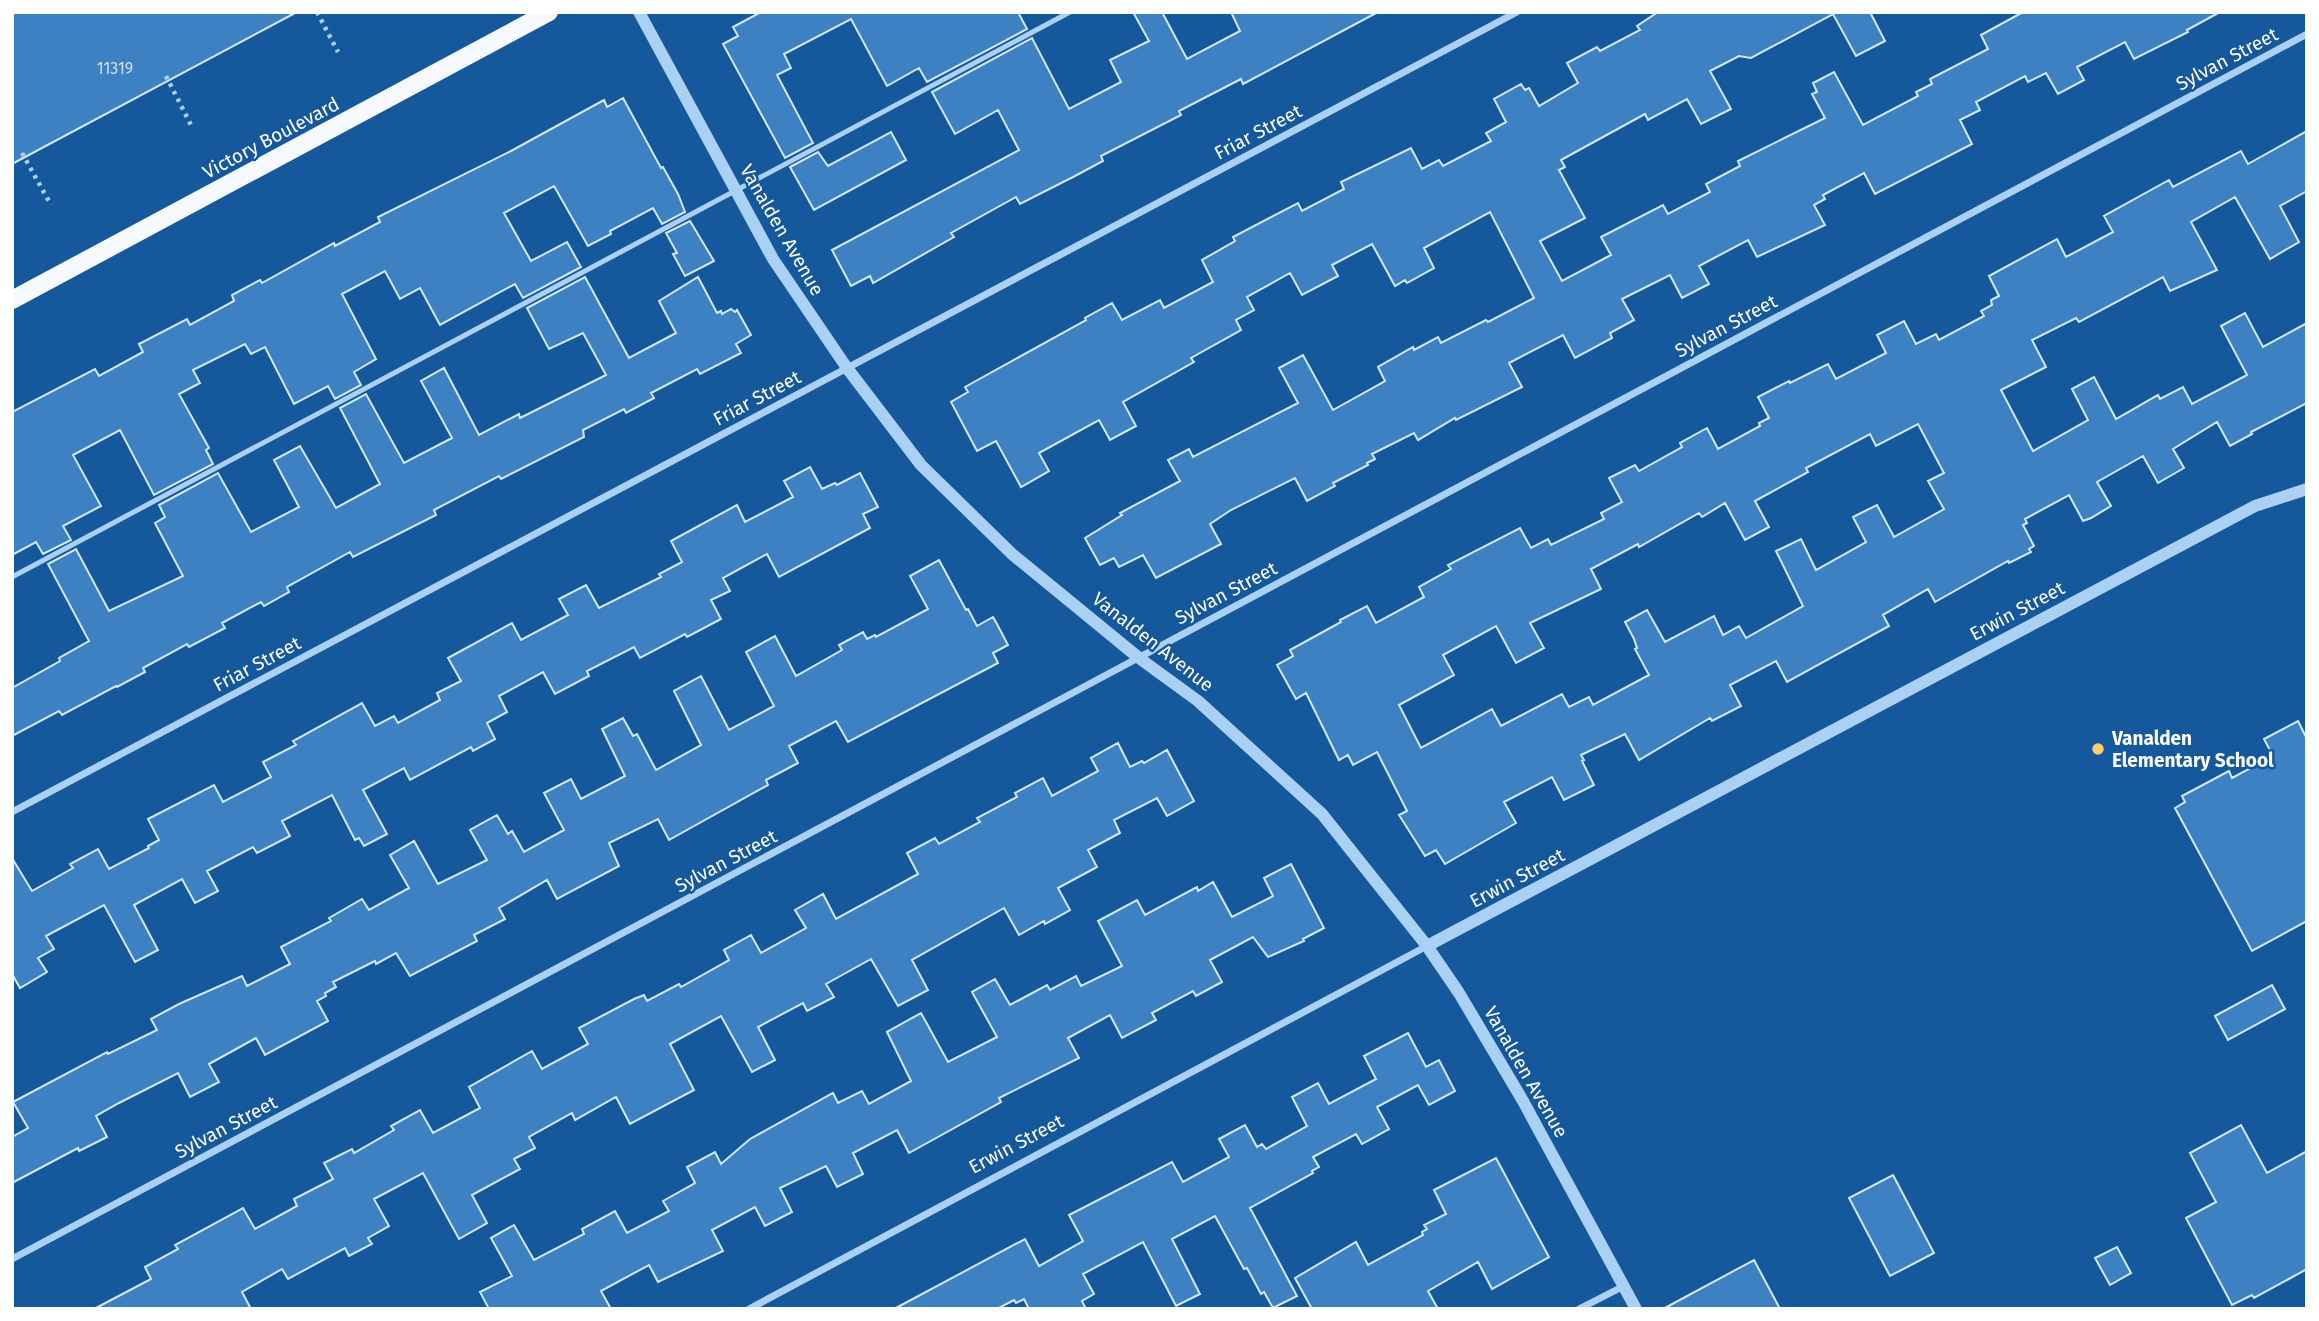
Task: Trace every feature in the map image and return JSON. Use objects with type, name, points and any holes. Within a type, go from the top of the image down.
[{"type":"main road","name":"Victory Boulevard","points":[[12,300],[549,12]]},
{"type":"street","name":"Vanalden Avenue","points":[[639,12],[773,258],[847,368],[921,465],[1012,554],[1139,658],[1198,701],[1322,814],[1427,946],[1459,993],[1523,1101],[1636,1309]]},
{"type":"street","name":"Friar Street","points":[[12,812],[1517,12]]},
{"type":"street","name":"Sylvan Street","points":[[12,1259],[2307,34]]},
{"type":"street","name":"Erwin Street","points":[[749,1309],[2255,506],[2307,489]]},
{"type":"street","points":[[1579,1309],[1624,1286]]},
{"type":"lane","points":[[12,577],[1070,12]]},
{"type":"path","points":[[317,12],[338,52]]},
{"type":"path","points":[[166,76],[193,130]]},
{"type":"path","points":[[22,153],[51,205]]},
{"type":"building","points":[[12,12],[297,12],[12,164]]},
{"type":"building","points":[[761,12],[1018,12],[1027,29],[927,82],[919,68],[887,86],[851,19],[784,54],[791,68],[777,75],[813,143],[785,158],[723,44],[738,36],[733,27]]},
{"type":"building","points":[[1133,12],[1162,12],[1187,59],[1240,31],[1231,12],[1378,12],[1243,84],[1241,79],[1179,111],[1181,115],[1101,156],[1103,161],[1075,176],[1020,204],[1016,197],[951,233],[954,237],[873,283],[870,276],[851,286],[832,250],[1019,150],[998,110],[955,134],[932,92],[1032,38],[1069,109],[1121,82],[1110,60],[1149,41]]},
{"type":"building","points":[[1658,12],[1870,12],[1885,41],[1856,56],[1833,14],[1751,58],[1739,56],[1710,71],[1731,109],[1701,124],[1687,99],[1648,120],[1645,114],[1561,160],[1565,167],[1559,170],[1585,218],[1540,241],[1562,281],[1611,255],[1601,237],[1663,205],[1668,214],[1710,192],[1706,184],[1740,166],[1738,161],[1825,118],[1812,94],[1817,92],[1813,83],[1834,72],[1863,125],[1918,96],[1916,92],[1932,84],[1930,79],[1988,49],[1981,35],[2023,12],[2220,12],[2187,30],[2188,32],[2134,59],[2125,42],[2077,67],[2084,80],[2058,94],[2046,73],[2028,82],[2025,76],[1976,102],[1980,110],[1960,120],[1972,144],[1875,194],[1864,173],[1823,195],[1825,199],[1814,205],[1825,225],[1757,257],[1748,240],[1699,266],[1709,284],[1682,298],[1670,275],[1622,299],[1634,320],[1610,333],[1612,338],[1575,358],[1563,335],[1509,363],[1522,387],[1456,420],[1455,418],[1418,440],[1414,433],[1372,454],[1375,459],[1367,463],[1368,465],[1333,483],[1335,486],[1307,501],[1295,478],[1231,510],[1210,524],[1221,544],[1156,578],[1143,555],[1119,567],[1114,558],[1100,565],[1085,538],[1122,515],[1120,513],[1180,481],[1168,460],[1189,449],[1193,457],[1298,403],[1279,368],[1303,355],[1333,410],[1385,381],[1378,367],[1413,347],[1414,350],[1438,337],[1441,343],[1534,298],[1490,212],[1424,248],[1434,268],[1407,283],[1405,280],[1395,286],[1372,244],[1332,265],[1338,276],[1302,295],[1290,273],[1247,297],[1254,310],[1236,320],[1241,330],[1191,358],[1194,362],[1123,402],[1136,426],[1110,440],[1099,420],[1039,453],[1049,471],[1021,487],[996,441],[977,451],[951,402],[968,392],[965,387],[1112,303],[1122,320],[1160,300],[1164,308],[1213,282],[1202,260],[1235,241],[1233,237],[1298,203],[1302,211],[1344,189],[1341,182],[1411,148],[1422,169],[1439,160],[1443,166],[1491,141],[1486,133],[1506,122],[1494,99],[1521,84],[1525,90],[1529,88],[1539,106],[1578,83],[1567,63],[1597,47],[1600,51],[1640,30],[1637,26]]},
{"type":"building","points":[[623,98],[678,194],[685,212],[662,224],[653,208],[588,246],[554,186],[504,213],[531,261],[567,242],[581,267],[523,298],[515,284],[440,325],[420,288],[400,299],[385,271],[342,294],[376,359],[354,372],[361,385],[335,399],[328,386],[294,404],[265,347],[251,354],[245,344],[193,370],[200,383],[179,394],[209,448],[206,450],[213,464],[154,495],[120,430],[73,455],[101,506],[63,526],[71,540],[43,554],[36,542],[12,555],[12,412],[95,369],[99,376],[143,352],[139,344],[187,319],[190,325],[234,301],[232,295],[260,280],[262,283],[334,243],[335,246],[380,222],[378,217],[511,151],[604,100],[607,107]]},
{"type":"building","points":[[2307,131],[2307,191],[2280,206],[2299,242],[2270,259],[2235,197],[2191,222],[2217,270],[2170,291],[2163,277],[2079,322],[2076,318],[2032,340],[2046,367],[2001,390],[2033,451],[2088,420],[2072,389],[2094,377],[2116,419],[2158,395],[2160,399],[2183,387],[2192,404],[2247,375],[2221,326],[2245,313],[2263,347],[2307,323],[2307,403],[2230,446],[2217,422],[2173,449],[2184,468],[2158,483],[2143,456],[2097,482],[2111,506],[2091,518],[2083,521],[2069,495],[2025,519],[2027,523],[2023,525],[2034,546],[2029,549],[2031,552],[2009,563],[2008,561],[1935,602],[1928,589],[1883,615],[1889,626],[1787,682],[1776,661],[1730,685],[1741,706],[1712,721],[1710,718],[1639,760],[1625,734],[1581,755],[1594,785],[1564,800],[1552,777],[1504,802],[1516,823],[1445,864],[1436,850],[1425,856],[1399,815],[1407,811],[1377,752],[1353,765],[1348,755],[1339,760],[1306,693],[1296,699],[1277,665],[1293,656],[1290,650],[1367,606],[1376,623],[1424,597],[1419,587],[1451,569],[1448,565],[1520,528],[1531,548],[1548,539],[1551,545],[1604,519],[1601,513],[1622,502],[1609,478],[1635,465],[1639,471],[1682,447],[1680,443],[1707,428],[1718,449],[1760,426],[1759,423],[1769,418],[1758,397],[1828,364],[1836,379],[1886,353],[1877,335],[1904,321],[1916,344],[1936,334],[1939,340],[1984,316],[1981,311],[1992,305],[1991,300],[1999,296],[1989,276],[2057,239],[2066,257],[2113,232],[2104,216],[2169,180],[2173,187],[2241,151],[2248,164]],"holes":[[[1918,424],[1944,473],[1928,481],[1944,509],[1894,537],[1877,505],[1853,517],[1866,542],[1816,570],[1801,539],[1776,551],[1803,606],[1746,638],[1739,626],[1723,635],[1714,616],[1665,642],[1647,610],[1625,622],[1649,675],[1593,705],[1589,697],[1569,707],[1562,694],[1501,726],[1492,709],[1421,748],[1399,705],[1454,675],[1443,655],[1496,626],[1516,663],[1544,648],[1530,623],[1601,589],[1591,569],[1638,544],[1639,547],[1699,513],[1702,517],[1725,503],[1745,540],[1769,527],[1755,501],[1808,472],[1806,468],[1870,434],[1876,446]]]},
{"type":"building","points":[[891,132],[906,160],[814,210],[790,167],[818,152],[828,166]]},
{"type":"building","points":[[690,221],[714,261],[685,276],[666,233]]},
{"type":"building","points":[[585,277],[629,358],[676,333],[659,301],[698,277],[717,313],[737,310],[751,335],[736,344],[741,353],[700,374],[697,369],[651,393],[654,398],[626,413],[624,409],[583,430],[584,437],[501,479],[499,476],[434,510],[436,515],[353,557],[350,552],[287,587],[289,592],[264,606],[261,602],[222,623],[225,628],[189,647],[187,644],[143,668],[145,672],[62,715],[59,711],[12,736],[12,688],[89,641],[48,564],[76,549],[109,611],[183,576],[155,523],[165,517],[159,505],[218,473],[251,532],[299,507],[274,460],[300,446],[336,508],[380,484],[340,408],[366,394],[404,463],[452,438],[421,381],[444,368],[479,435],[519,414],[520,418],[606,375],[583,333],[549,349],[527,308]]},
{"type":"building","points":[[810,467],[822,489],[835,483],[837,485],[860,473],[878,507],[863,514],[870,528],[779,577],[767,554],[723,578],[730,591],[711,600],[721,619],[687,637],[685,634],[640,658],[634,647],[587,671],[589,676],[555,694],[543,672],[499,696],[507,712],[487,723],[495,739],[473,751],[471,747],[410,780],[404,768],[363,790],[387,834],[364,846],[359,838],[355,840],[332,795],[282,821],[290,836],[257,853],[253,847],[207,871],[218,891],[195,903],[182,879],[134,905],[158,950],[135,962],[104,905],[46,936],[54,949],[38,958],[47,972],[20,988],[12,974],[12,858],[32,891],[73,868],[70,864],[98,849],[109,869],[159,840],[148,819],[214,785],[223,802],[271,777],[263,762],[296,745],[293,741],[362,703],[375,726],[394,716],[398,723],[440,700],[437,693],[461,681],[448,658],[512,623],[521,640],[568,615],[559,599],[586,585],[599,608],[661,577],[659,574],[682,562],[671,541],[737,505],[745,522],[793,497],[784,481]]},
{"type":"building","points":[[939,560],[977,626],[993,617],[1008,645],[993,653],[998,663],[848,742],[836,721],[789,746],[798,763],[766,780],[768,785],[669,840],[658,819],[609,843],[619,866],[557,899],[547,880],[499,908],[505,919],[474,935],[477,941],[410,976],[396,953],[333,982],[336,987],[317,1001],[328,1021],[265,1055],[256,1038],[209,1064],[219,1082],[190,1097],[178,1073],[119,1103],[96,1116],[107,1137],[79,1151],[78,1148],[12,1183],[12,1137],[28,1128],[13,1102],[107,1052],[108,1054],[157,1030],[151,1019],[179,1004],[242,976],[247,986],[290,964],[281,947],[331,921],[329,918],[362,899],[369,910],[409,888],[390,855],[414,841],[438,884],[487,860],[470,830],[497,815],[508,834],[512,831],[524,852],[564,830],[544,793],[571,779],[581,799],[625,776],[602,729],[623,718],[633,736],[637,734],[656,770],[701,745],[674,691],[701,676],[729,730],[774,706],[746,652],[775,636],[796,676],[842,650],[839,645],[863,632],[867,639],[875,635],[876,637],[928,609],[910,576]]},
{"type":"building","points":[[2298,721],[2307,739],[2307,921],[2252,951],[2175,808],[2185,802],[2182,796],[2229,771],[2232,778],[2273,756],[2264,739]]},
{"type":"building","points":[[1118,743],[1130,767],[1142,761],[1144,763],[1167,750],[1194,801],[1167,816],[1157,798],[1114,820],[1120,833],[1088,850],[1097,867],[1058,888],[1070,910],[1019,935],[1004,908],[912,960],[928,990],[898,1006],[871,959],[826,984],[834,997],[807,1011],[803,1003],[758,1027],[775,1060],[752,1072],[721,1016],[670,1044],[694,1090],[630,1124],[616,1097],[575,1120],[572,1113],[529,1137],[535,1148],[514,1159],[520,1169],[472,1195],[487,1223],[459,1239],[423,1173],[374,1199],[389,1226],[368,1238],[372,1244],[349,1256],[345,1248],[288,1279],[282,1269],[242,1292],[251,1309],[94,1309],[151,1279],[145,1267],[178,1249],[175,1245],[243,1208],[255,1229],[297,1206],[294,1199],[333,1179],[324,1163],[352,1149],[354,1153],[394,1130],[391,1126],[420,1110],[433,1133],[480,1108],[469,1087],[532,1051],[542,1069],[588,1044],[579,1028],[634,999],[644,995],[647,1001],[679,984],[681,987],[729,960],[724,950],[751,935],[761,953],[806,928],[795,910],[823,894],[836,919],[918,874],[907,853],[935,838],[939,844],[980,822],[977,818],[1017,797],[1015,793],[1043,778],[1052,796],[1098,771],[1091,758]]},
{"type":"building","points":[[1291,864],[1324,928],[1303,939],[1304,941],[1268,957],[1253,937],[1210,960],[1222,982],[1196,996],[1193,991],[1152,1013],[1156,1020],[1122,1038],[1110,1015],[1068,1038],[1079,1058],[999,1098],[1001,1102],[909,1153],[897,1130],[853,1153],[863,1174],[837,1187],[826,1166],[780,1188],[792,1212],[765,1226],[755,1207],[712,1230],[723,1251],[658,1282],[649,1265],[601,1291],[611,1309],[489,1309],[480,1292],[512,1276],[491,1238],[514,1225],[534,1260],[584,1234],[582,1229],[615,1211],[627,1233],[669,1211],[663,1201],[695,1183],[687,1167],[715,1152],[721,1164],[750,1139],[833,1093],[838,1103],[862,1091],[869,1104],[911,1081],[887,1032],[921,1013],[948,1062],[997,1037],[972,992],[995,979],[1010,1005],[1047,985],[1050,990],[1076,976],[1081,986],[1122,966],[1098,921],[1137,900],[1145,915],[1197,887],[1198,891],[1213,882],[1232,917],[1273,896],[1264,878]]},
{"type":"building","points":[[2272,985],[2285,1009],[2228,1040],[2215,1016]]},
{"type":"building","points":[[1408,1033],[1426,1067],[1439,1060],[1455,1091],[1429,1105],[1418,1085],[1377,1107],[1389,1129],[1362,1144],[1356,1134],[1313,1157],[1319,1167],[1312,1171],[1313,1173],[1250,1208],[1297,1296],[1273,1308],[1264,1292],[1261,1294],[1247,1268],[1244,1269],[1215,1216],[1172,1239],[1200,1294],[1176,1306],[1143,1242],[1083,1274],[1094,1294],[1082,1301],[1086,1309],[1029,1309],[1024,1299],[1016,1303],[1014,1300],[997,1309],[894,1309],[1025,1239],[1039,1266],[1083,1241],[1069,1215],[1172,1162],[1183,1182],[1229,1157],[1219,1139],[1245,1125],[1257,1147],[1262,1144],[1266,1149],[1307,1126],[1292,1097],[1318,1083],[1329,1104],[1376,1079],[1364,1056]]},
{"type":"building","points":[[2241,1125],[2267,1173],[2307,1151],[2307,1269],[2254,1298],[2252,1295],[2232,1305],[2186,1218],[2216,1202],[2190,1153]]},
{"type":"building","points":[[1496,1158],[1549,1257],[1492,1289],[1478,1262],[1428,1291],[1438,1309],[1312,1309],[1295,1278],[1356,1242],[1368,1265],[1423,1235],[1422,1232],[1427,1229],[1424,1225],[1446,1214],[1434,1190]]},
{"type":"building","points":[[1893,1175],[1934,1253],[1890,1276],[1849,1198]]},
{"type":"building","points":[[2117,1247],[2131,1273],[2110,1285],[2095,1258]]},
{"type":"building","points":[[1754,1260],[1780,1309],[1663,1309]]},
{"type":"place","name":"Vanalden Elementary School","points":[[2098,749]]}]
